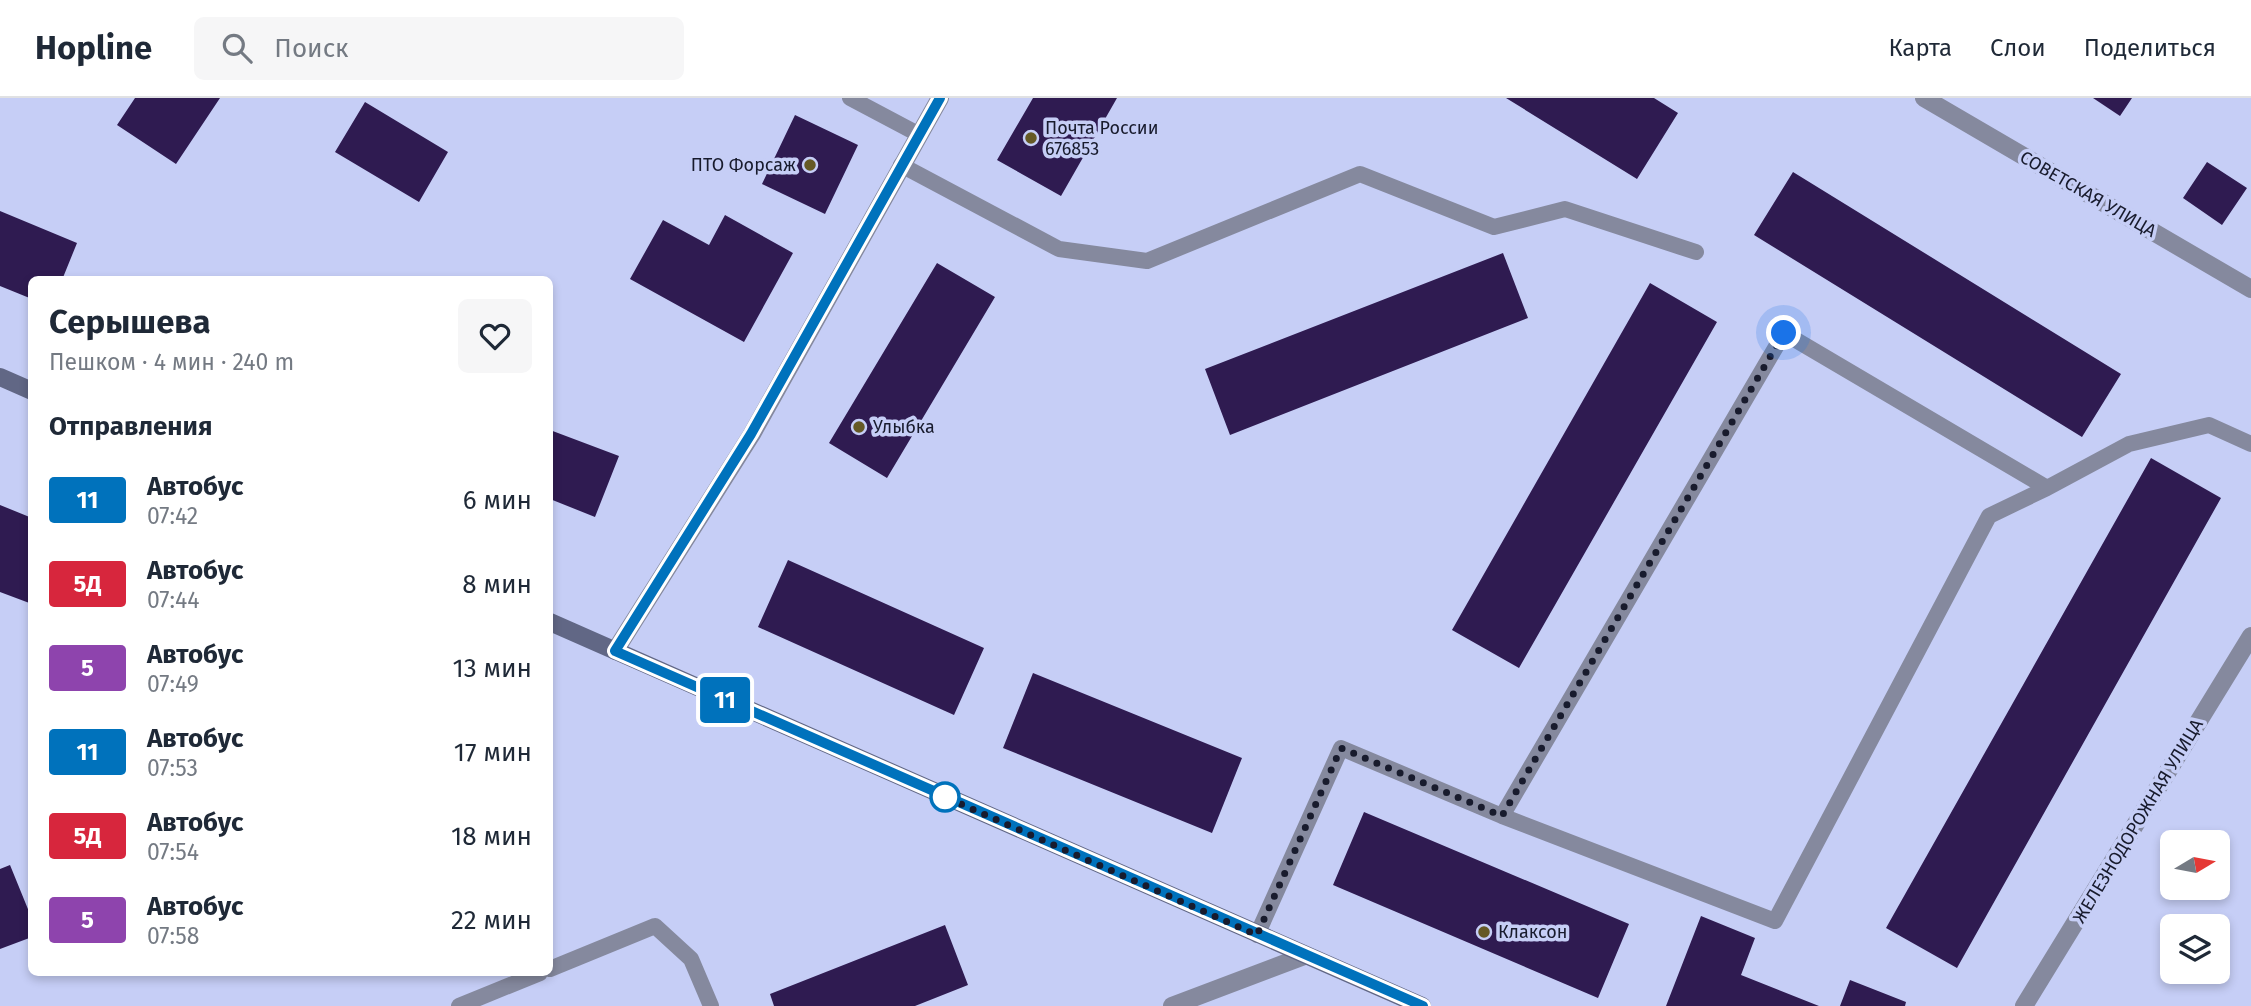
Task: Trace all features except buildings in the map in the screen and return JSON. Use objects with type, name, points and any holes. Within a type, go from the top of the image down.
[{"type":"street","points":[[615,651],[751,434],[940,98]]},
{"type":"street","name":"СОВЕТСКАЯ УЛИЦА","points":[[1924,98],[2251,289]]},
{"type":"street","points":[[0,377],[28,389]]},
{"type":"street","points":[[553,623],[1422,1006]]},
{"type":"street","name":"ЖЕЛЕЗНОДОРОЖНАЯ УЛИЦА","points":[[2024,1006],[2251,636]]},
{"type":"street","points":[[1172,1006],[1304,956]]},
{"type":"lane","points":[[850,98],[868,102],[918,134]]},
{"type":"lane","points":[[901,165],[1059,249],[1147,261],[1360,174],[1494,227],[1565,209],[1696,252]]},
{"type":"lane","points":[[1502,816],[1784,333],[2047,488]]},
{"type":"lane","points":[[1257,935],[1341,748],[1502,816],[1775,921],[1989,516],[2129,443],[2209,425],[2251,444]]},
{"type":"lane","points":[[553,968],[655,926],[691,959],[711,1006]]},
{"type":"lane","points":[[459,1006],[533,976]]},
{"type":"bus line","name":"11","points":[[940,98],[751,434],[615,651],[1423,1006]]},
{"type":"place","name":"Почта России 676853","points":[[1031,138]]},
{"type":"place","name":"ПТО Форсаж","points":[[810,165]]},
{"type":"place","name":"Улыбка","points":[[859,427]]},
{"type":"place","name":"Клаксон","points":[[1484,932]]},
{"type":"route","points":[[945,797],[936,793],[1257,935],[1341,748],[1502,816],[1784,333]]}]
